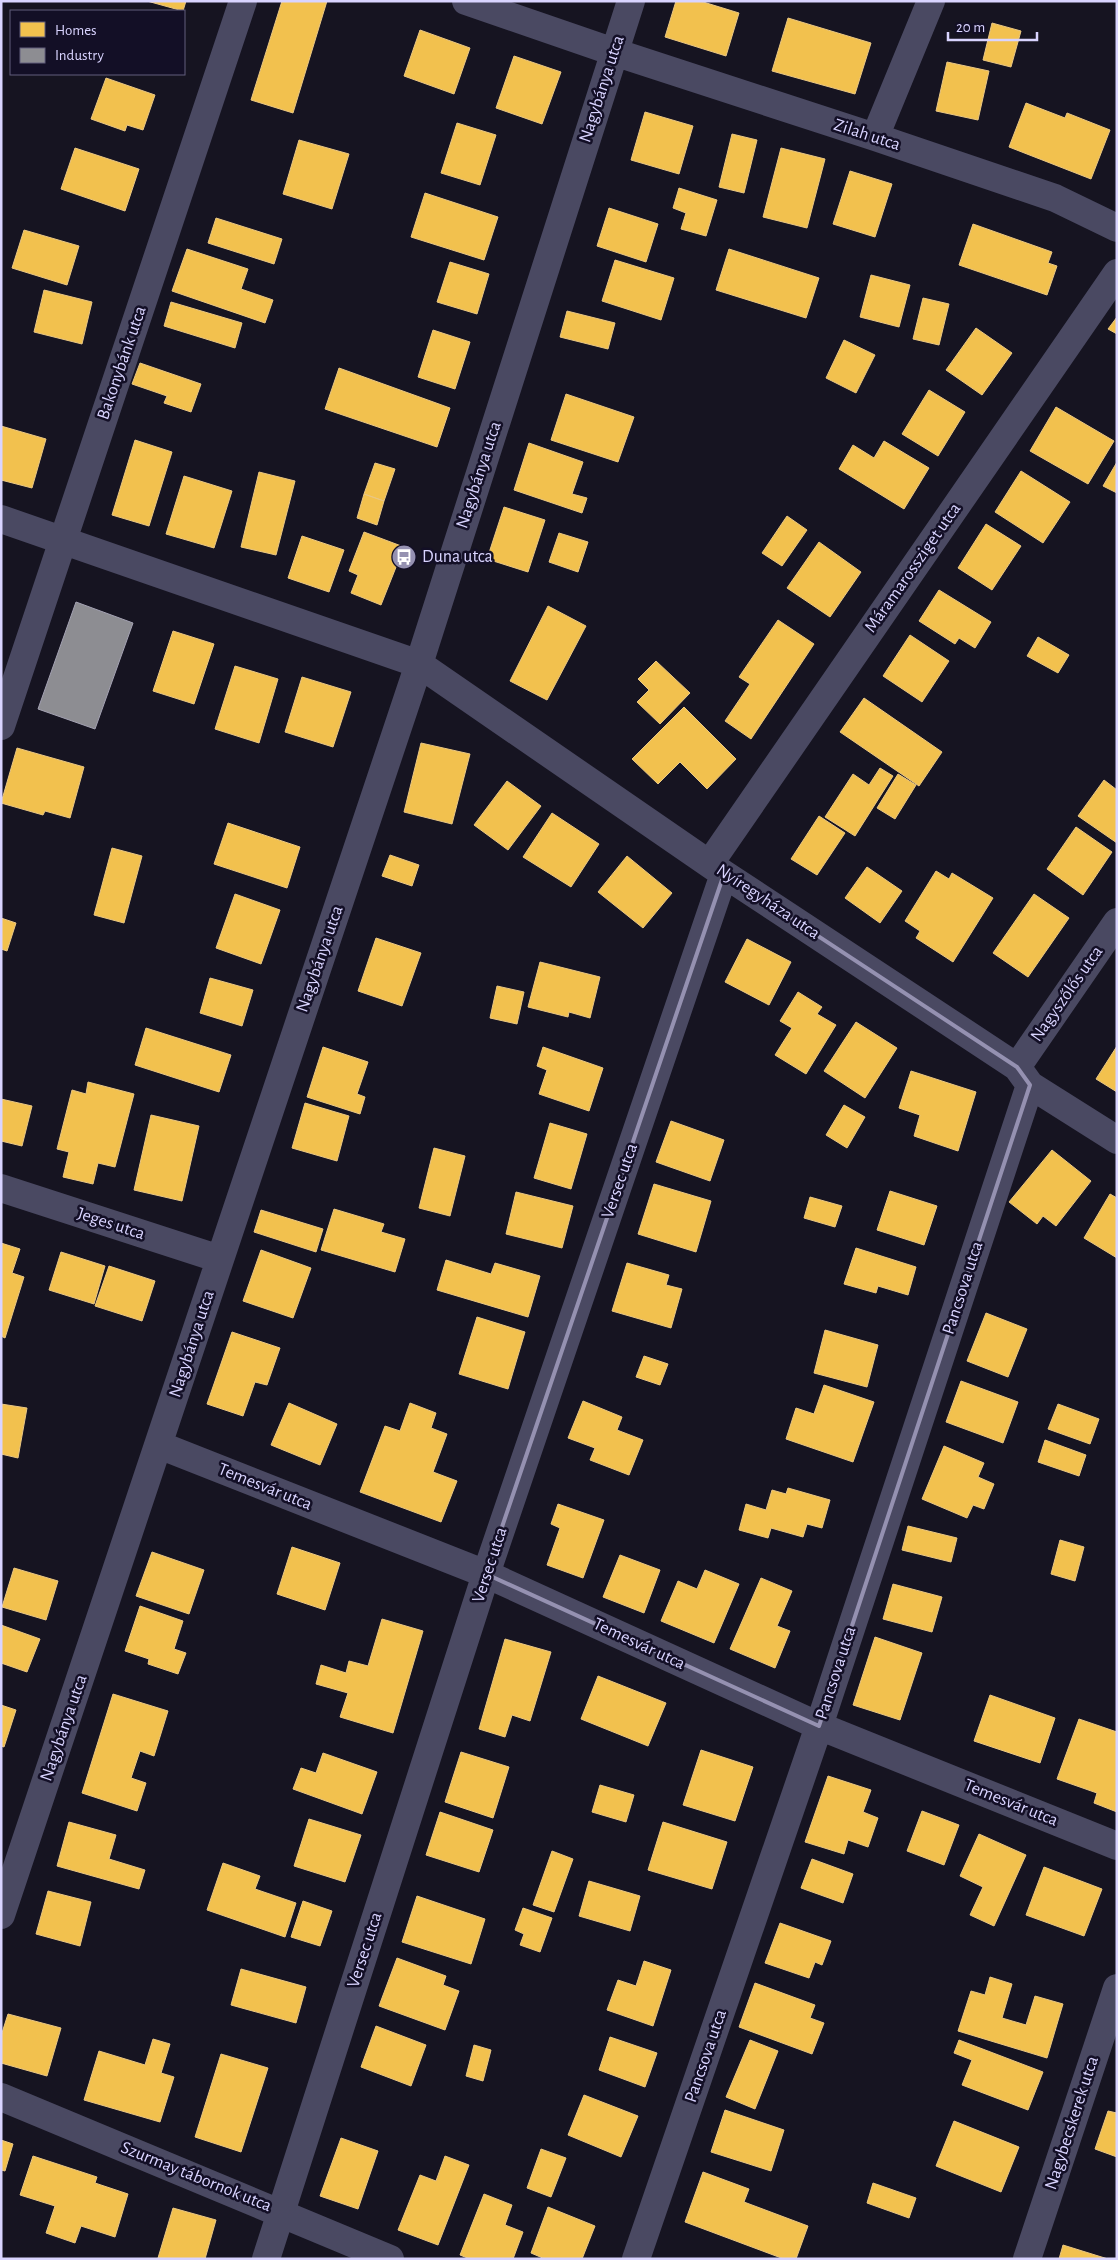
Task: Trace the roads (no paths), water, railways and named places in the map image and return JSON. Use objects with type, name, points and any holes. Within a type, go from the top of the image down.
[{"type":"street","name":"Bakonybánk utca","points":[[1,726],[244,1]]},
{"type":"street","name":"Zilah utca","points":[[466,1],[1055,198],[1117,228]]},
{"type":"street","name":"Nagybánya utca","points":[[1,1915],[7,1877],[159,1445],[419,664],[631,1]]},
{"type":"street","points":[[875,137],[931,1]]},
{"type":"street","name":"Máramarossziget utca","points":[[717,869],[1117,272]]},
{"type":"street","points":[[1,519],[419,664]]},
{"type":"street","name":"Nyíregyháza utca","points":[[419,664],[1117,1140]]},
{"type":"street","name":"Versec utca","points":[[266,2259],[486,1574],[717,869]]},
{"type":"street","name":"Nagyszőlős utca","points":[[1024,1076],[1117,922]]},
{"type":"street","name":"Pancsova utca","points":[[636,2259],[819,1726],[1024,1076]]},
{"type":"street","name":"Jeges utca","points":[[1,1188],[220,1259]]},
{"type":"street","name":"Temesvár utca","points":[[159,1445],[486,1574],[819,1726],[1117,1846]]},
{"type":"street","name":"Nagybecskerek utca","points":[[1027,2259],[1117,1988]]},
{"type":"street","name":"Szurmay tábornok utca","points":[[1,2097],[390,2259]]},
{"type":"place","name":"Duna utca","points":[[404,557]]}]
